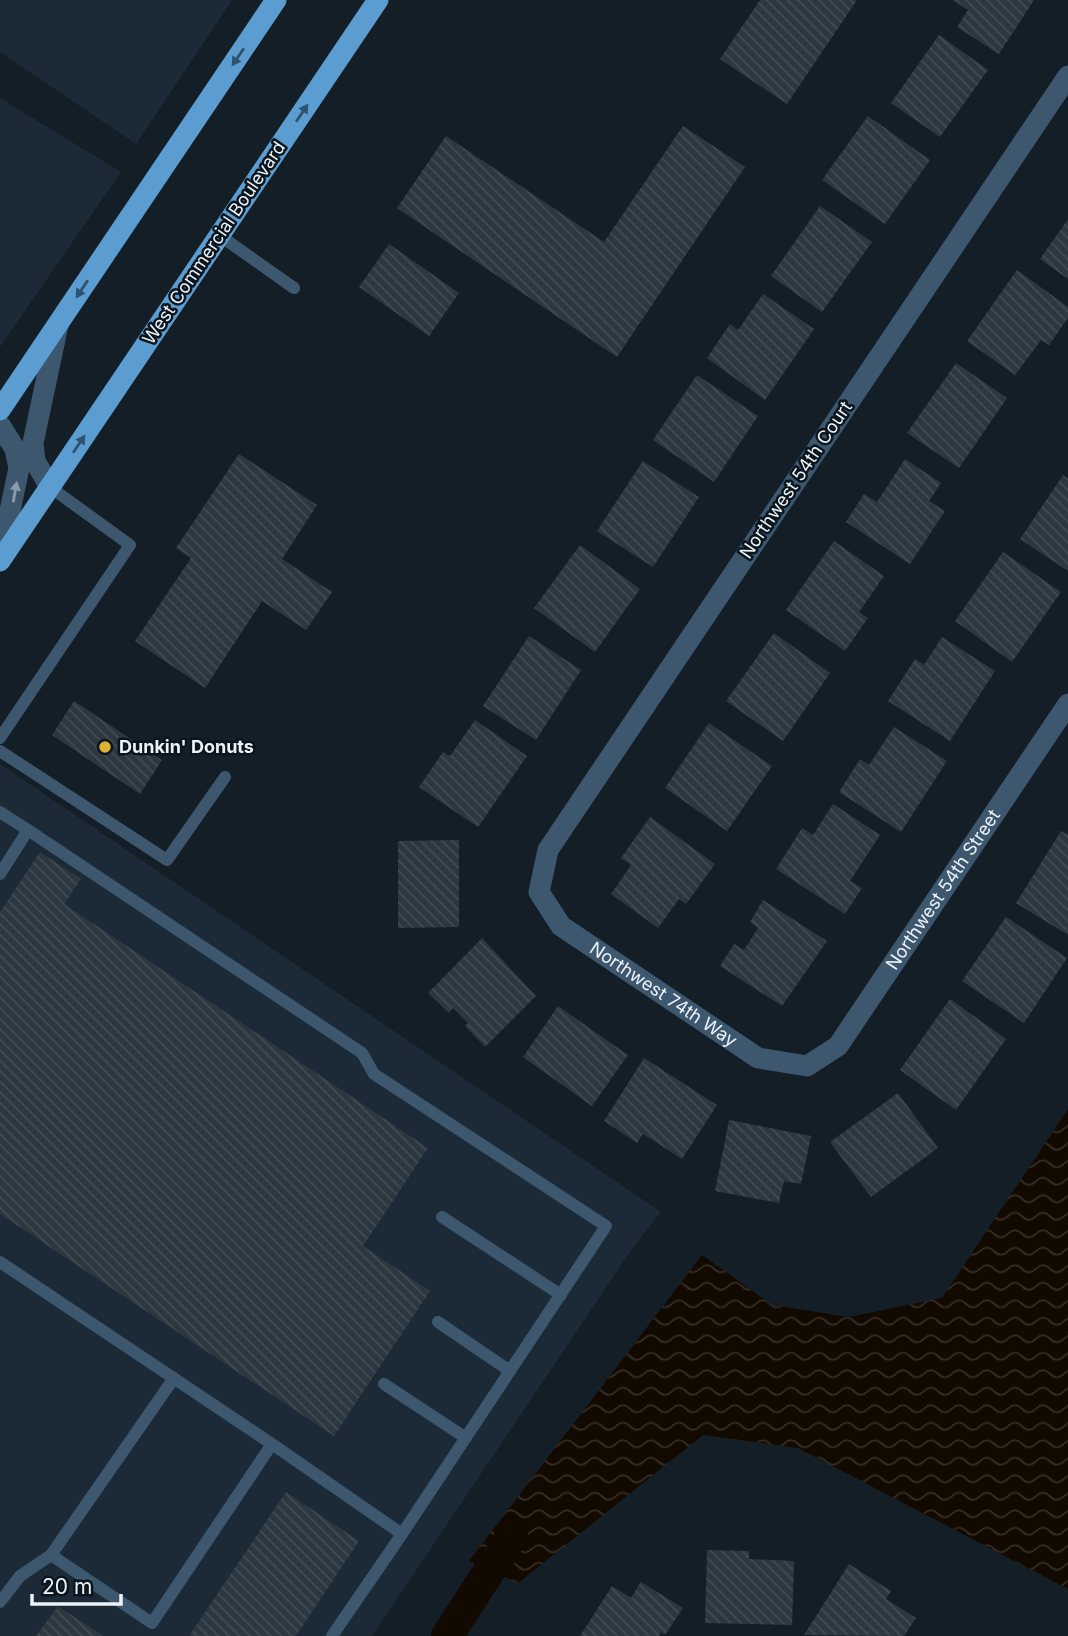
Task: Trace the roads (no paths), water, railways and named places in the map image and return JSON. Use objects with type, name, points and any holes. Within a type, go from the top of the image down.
[{"type":"highway","points":[[0,410],[276,0]]},
{"type":"highway","name":"West Commercial Boulevard","points":[[0,560],[378,0]]},
{"type":"street","name":"Northwest 54th Court","points":[[540,892],[548,850],[1068,76]]},
{"type":"street","points":[[50,487],[35,461],[33,443],[59,323]]},
{"type":"street","name":"West Commercial Boulevard","points":[[0,425],[15,449],[19,468],[0,560]]},
{"type":"street","name":"Northwest 54th Street","points":[[807,1066],[838,1046],[1068,704]]},
{"type":"street","name":"Northwest 74th Way","points":[[540,892],[561,926],[758,1058],[807,1066]]},
{"type":"lane","points":[[219,235],[294,288]]},
{"type":"lane","points":[[0,738],[130,545],[50,487]]},
{"type":"lane","points":[[0,751],[167,860],[225,778]]},
{"type":"lane","points":[[0,812],[362,1053],[374,1074],[607,1226],[332,1636]]},
{"type":"lane","points":[[0,874],[28,830]]},
{"type":"lane","points":[[442,1217],[561,1295]]},
{"type":"lane","points":[[0,1262],[402,1534]]},
{"type":"lane","points":[[438,1322],[510,1371]]},
{"type":"lane","points":[[0,1602],[20,1576],[51,1555],[173,1378]]},
{"type":"lane","points":[[384,1384],[466,1438]]},
{"type":"lane","points":[[51,1555],[152,1623],[272,1444]]},
{"type":"water","points":[[1068,1109],[1068,1589],[798,1448],[703,1435],[518,1583],[469,1561],[702,1255],[772,1305],[849,1317],[942,1298]]},
{"type":"waterway","points":[[447,1636],[512,1536]]},
{"type":"place","name":"Dunkin' Donuts","points":[[105,747]]}]
